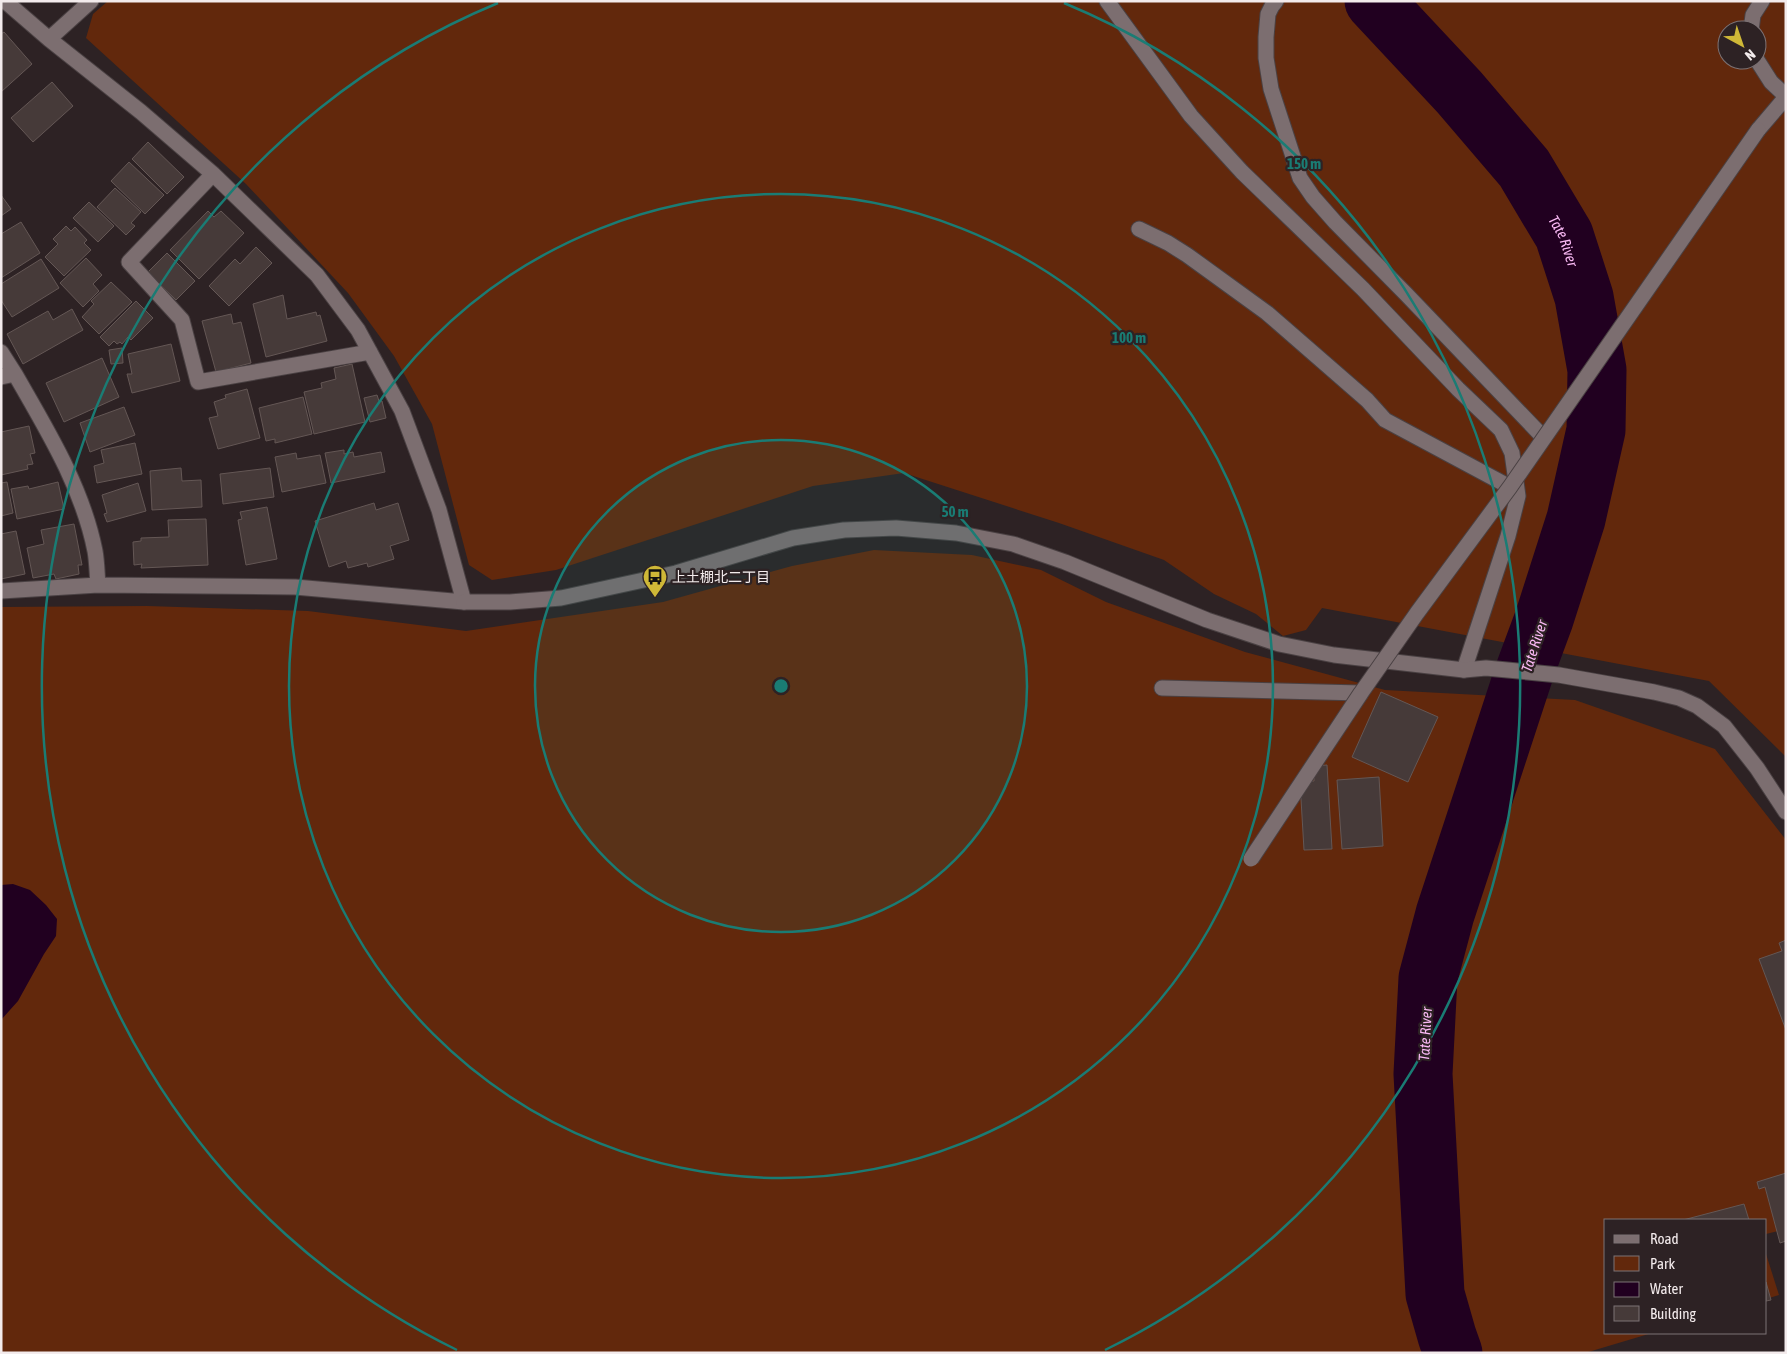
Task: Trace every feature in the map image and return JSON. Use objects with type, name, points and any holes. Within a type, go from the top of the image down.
[{"type":"street","points":[[5,1],[49,39],[141,112],[213,174],[316,275],[358,330],[402,411],[439,510],[464,602]]},
{"type":"street","points":[[49,39],[91,1]]},
{"type":"street","points":[[1107,1],[1192,116],[1242,172],[1364,289],[1458,388],[1501,430],[1512,453],[1518,496],[1508,536],[1464,670]]},
{"type":"street","points":[[1276,1],[1268,14],[1266,58],[1271,89],[1300,178],[1313,198],[1335,222],[1543,437]]},
{"type":"street","points":[[1752,20],[1753,15],[1762,1]]},
{"type":"street","points":[[1251,859],[1361,693],[1417,613],[1510,487],[1758,130],[1786,97],[1771,82],[1763,70]]},
{"type":"street","points":[[213,174],[129,262],[182,320],[198,382],[370,352]]},
{"type":"street","points":[[1139,229],[1168,243],[1187,255],[1266,313],[1361,395],[1386,420],[1510,487]]},
{"type":"street","points":[[1,352],[8,376],[66,465],[82,505],[95,551],[98,585]]},
{"type":"street","points":[[1,591],[98,585],[295,587],[464,602],[510,602],[561,598],[676,572],[794,538],[844,530],[896,528],[956,533],[1013,544],[1065,562],[1207,620],[1279,644],[1334,655],[1464,670],[1486,668],[1559,675],[1679,698],[1697,706],[1717,720],[1735,738],[1786,812]]},
{"type":"street","points":[[1162,688],[1361,693]]},
{"type":"green space","points":[[108,1],[1786,1],[1786,757],[1709,681],[1322,608],[1306,630],[1283,636],[1256,614],[1214,594],[1164,560],[1059,523],[904,473],[813,486],[556,570],[492,580],[469,565],[432,424],[394,356],[348,293],[246,184],[86,38],[93,14]]},
{"type":"green space","points":[[874,550],[972,555],[1041,570],[1106,602],[1245,652],[1385,690],[1575,700],[1715,749],[1786,840],[1786,1229],[1767,1234],[1767,1219],[1604,1219],[1604,1334],[1649,1334],[1585,1353],[1,1353],[1,607],[147,606],[308,611],[466,631],[663,602],[792,566]]},
{"type":"green space","points":[[1767,1257],[1779,1295],[1767,1299]]},
{"type":"water","points":[[13,884],[30,890],[46,905],[57,919],[56,936],[18,1001],[1,1020],[1,885]]},
{"type":"building","points":[[4,32],[32,64],[1,92],[1,34]]},
{"type":"building","points":[[52,82],[73,106],[33,142],[11,118]]},
{"type":"building","points":[[148,142],[184,177],[167,194],[132,159]]},
{"type":"building","points":[[129,162],[164,195],[145,214],[111,181]]},
{"type":"building","points":[[115,188],[141,212],[131,223],[135,226],[126,235],[97,207]]},
{"type":"building","points":[[1,195],[11,209],[1,216]]},
{"type":"building","points":[[89,202],[114,226],[98,242],[73,218]]},
{"type":"building","points":[[208,211],[214,217],[221,211],[244,233],[199,279],[170,250]]},
{"type":"building","points":[[21,222],[40,253],[1,278],[1,234]]},
{"type":"building","points":[[66,226],[71,231],[75,227],[87,240],[84,243],[91,250],[64,276],[45,257],[58,244],[53,239]]},
{"type":"building","points":[[256,247],[272,263],[229,306],[209,286],[235,259],[240,264]]},
{"type":"building","points":[[167,253],[195,281],[176,300],[148,272]]},
{"type":"building","points":[[86,258],[102,275],[93,284],[99,291],[83,307],[60,283]]},
{"type":"building","points":[[41,259],[59,288],[12,317],[1,300],[1,284]]},
{"type":"building","points":[[111,282],[132,302],[99,334],[82,317],[94,304],[91,301]]},
{"type":"building","points":[[283,295],[287,319],[316,312],[317,316],[320,315],[327,341],[266,357],[253,304]]},
{"type":"building","points":[[136,301],[153,318],[131,340],[128,337],[122,344],[120,342],[117,344],[114,341],[109,346],[100,337]]},
{"type":"building","points":[[72,309],[83,330],[23,364],[7,334],[48,311],[53,320]]},
{"type":"building","points":[[231,314],[233,324],[241,322],[251,363],[216,372],[202,321]]},
{"type":"building","points":[[171,344],[180,381],[132,393],[127,374],[132,374],[128,354]]},
{"type":"building","points":[[122,348],[123,363],[111,364],[109,350]]},
{"type":"building","points":[[102,358],[119,397],[64,422],[46,383]]},
{"type":"building","points":[[352,364],[365,422],[314,434],[304,392],[322,388],[321,383],[336,379],[334,368]]},
{"type":"building","points":[[247,389],[260,438],[218,449],[209,418],[218,416],[214,402],[226,398],[225,395]]},
{"type":"building","points":[[377,395],[379,401],[382,401],[386,418],[370,422],[364,398]]},
{"type":"building","points":[[303,397],[312,434],[275,443],[275,439],[266,441],[259,408]]},
{"type":"building","points":[[124,407],[135,435],[90,452],[80,423]]},
{"type":"building","points":[[29,426],[35,453],[30,454],[33,464],[27,465],[28,469],[1,475],[1,432]]},
{"type":"building","points":[[135,443],[142,474],[97,483],[94,466],[104,463],[101,450]]},
{"type":"building","points":[[344,450],[344,454],[353,452],[354,457],[381,452],[385,472],[331,483],[325,453]]},
{"type":"building","points":[[296,453],[297,459],[320,455],[326,483],[282,492],[275,457]]},
{"type":"building","points":[[181,468],[182,481],[201,480],[202,507],[152,510],[150,471]]},
{"type":"building","points":[[270,468],[274,497],[223,504],[220,474]]},
{"type":"building","points":[[7,482],[13,513],[1,516],[1,483]]},
{"type":"building","points":[[58,482],[64,509],[17,519],[11,489],[28,486],[29,489]]},
{"type":"building","points":[[138,483],[146,511],[107,522],[104,514],[107,513],[102,495]]},
{"type":"building","points":[[374,503],[376,510],[398,503],[409,540],[390,546],[394,559],[368,567],[367,563],[348,568],[346,561],[329,567],[315,521]]},
{"type":"building","points":[[267,507],[277,559],[246,565],[238,520],[242,519],[240,512]]},
{"type":"building","points":[[206,519],[208,565],[141,568],[142,564],[134,565],[133,542],[141,541],[141,538],[169,537],[168,520]]},
{"type":"building","points":[[74,524],[82,565],[78,565],[79,574],[56,579],[54,574],[33,578],[27,548],[44,544],[41,530]]},
{"type":"building","points":[[16,531],[25,574],[1,579],[1,534]]},
{"type":"building","points":[[1381,692],[1438,717],[1408,782],[1352,757]]},
{"type":"building","points":[[1327,765],[1332,849],[1304,850],[1300,782],[1314,781],[1314,766]]},
{"type":"building","points":[[1379,777],[1383,846],[1342,849],[1337,780]]},
{"type":"building","points":[[1786,940],[1786,1030],[1759,959],[1782,951],[1779,943]]},
{"type":"building","points":[[1786,1173],[1786,1241],[1780,1243],[1765,1187],[1759,1189],[1757,1182]]},
{"type":"building","points":[[1744,1204],[1749,1219],[1687,1219]]},
{"type":"building","points":[[1767,1286],[1771,1300],[1767,1301]]},
{"type":"waterway","name":"Tate River","points":[[1374,1],[1459,92],[1524,168],[1564,235],[1584,297],[1597,370],[1596,430],[1576,519],[1445,914],[1428,978],[1423,1074],[1435,1294],[1453,1353]]},
{"type":"place","name":"上土棚北二丁目","points":[[655,598]]}]
